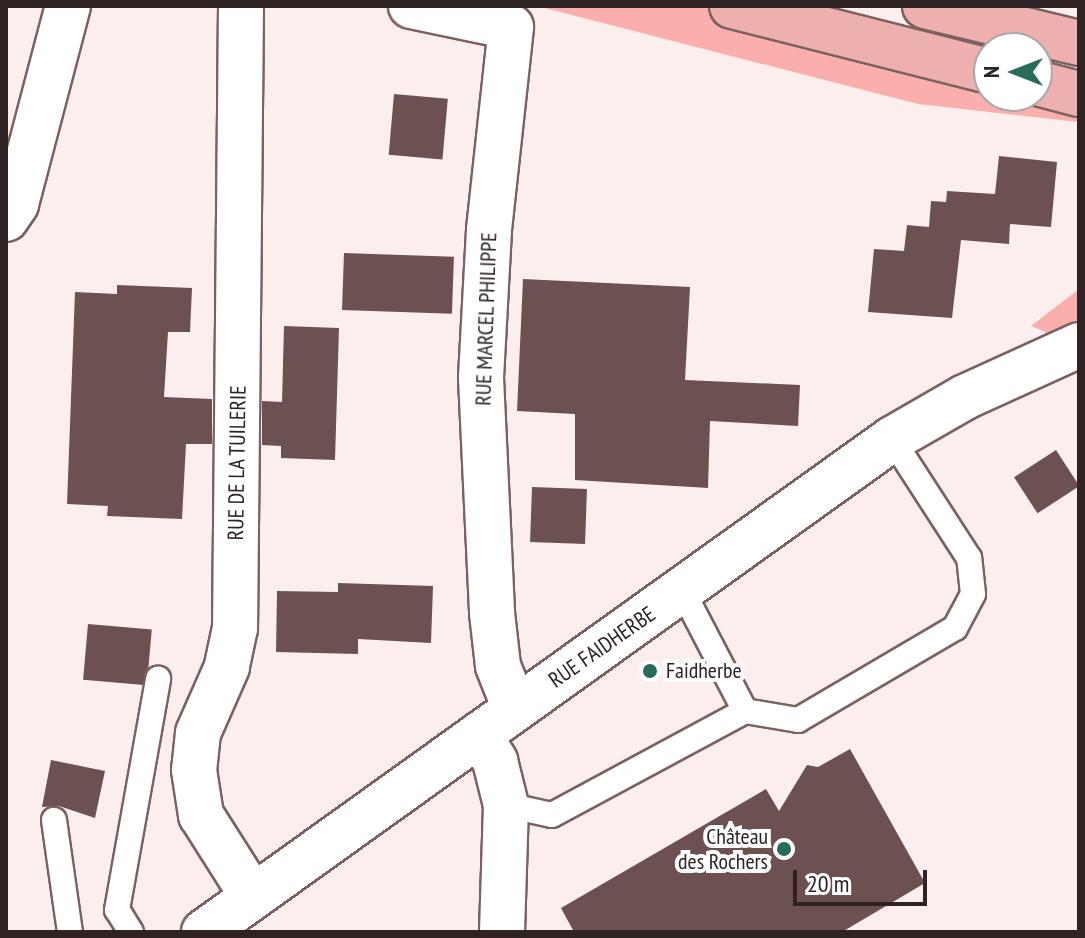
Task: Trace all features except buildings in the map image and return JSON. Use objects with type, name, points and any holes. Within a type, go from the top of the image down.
[{"type":"main road","points":[[732,6],[973,67]]},
{"type":"main road","points":[[925,6],[1079,43]]},
{"type":"main road","points":[[1053,87],[1079,94]]},
{"type":"street","points":[[6,219],[16,204],[68,6]]},
{"type":"street","name":"RUE DE LA TUILERIE","points":[[241,6],[235,628],[227,667],[198,733],[194,770],[201,815],[253,897]]},
{"type":"street","name":"RUE MARCEL PHILIPPE","points":[[411,6],[511,27],[488,244],[481,378],[495,642],[515,709]]},
{"type":"street","name":"RUE FAIDHERBE","points":[[204,932],[892,439],[1079,345]]},
{"type":"street","name":"RUE FAIDHERBE","points":[[1010,377],[1079,365]]},
{"type":"street","points":[[479,735],[495,761],[506,805],[502,932]]},
{"type":"lane","points":[[506,805],[552,815],[745,711],[798,720],[936,641],[969,610],[973,594],[969,558],[892,439]]},
{"type":"lane","points":[[682,590],[745,711]]},
{"type":"lane","points":[[131,932],[117,910],[158,679]]},
{"type":"lane","points":[[54,820],[70,932]]},
{"type":"shaded area","points":[[537,6],[704,6],[973,82],[973,110],[918,104]]},
{"type":"shaded area","points":[[1053,105],[1079,112],[1079,122],[990,112],[1053,112]]},
{"type":"shaded area","points":[[1079,289],[1079,326],[1048,333],[1031,326]]},
{"type":"place","name":"Faidherbe","points":[[650,671]]},
{"type":"place","name":"Château des Rochers","points":[[784,849]]}]
